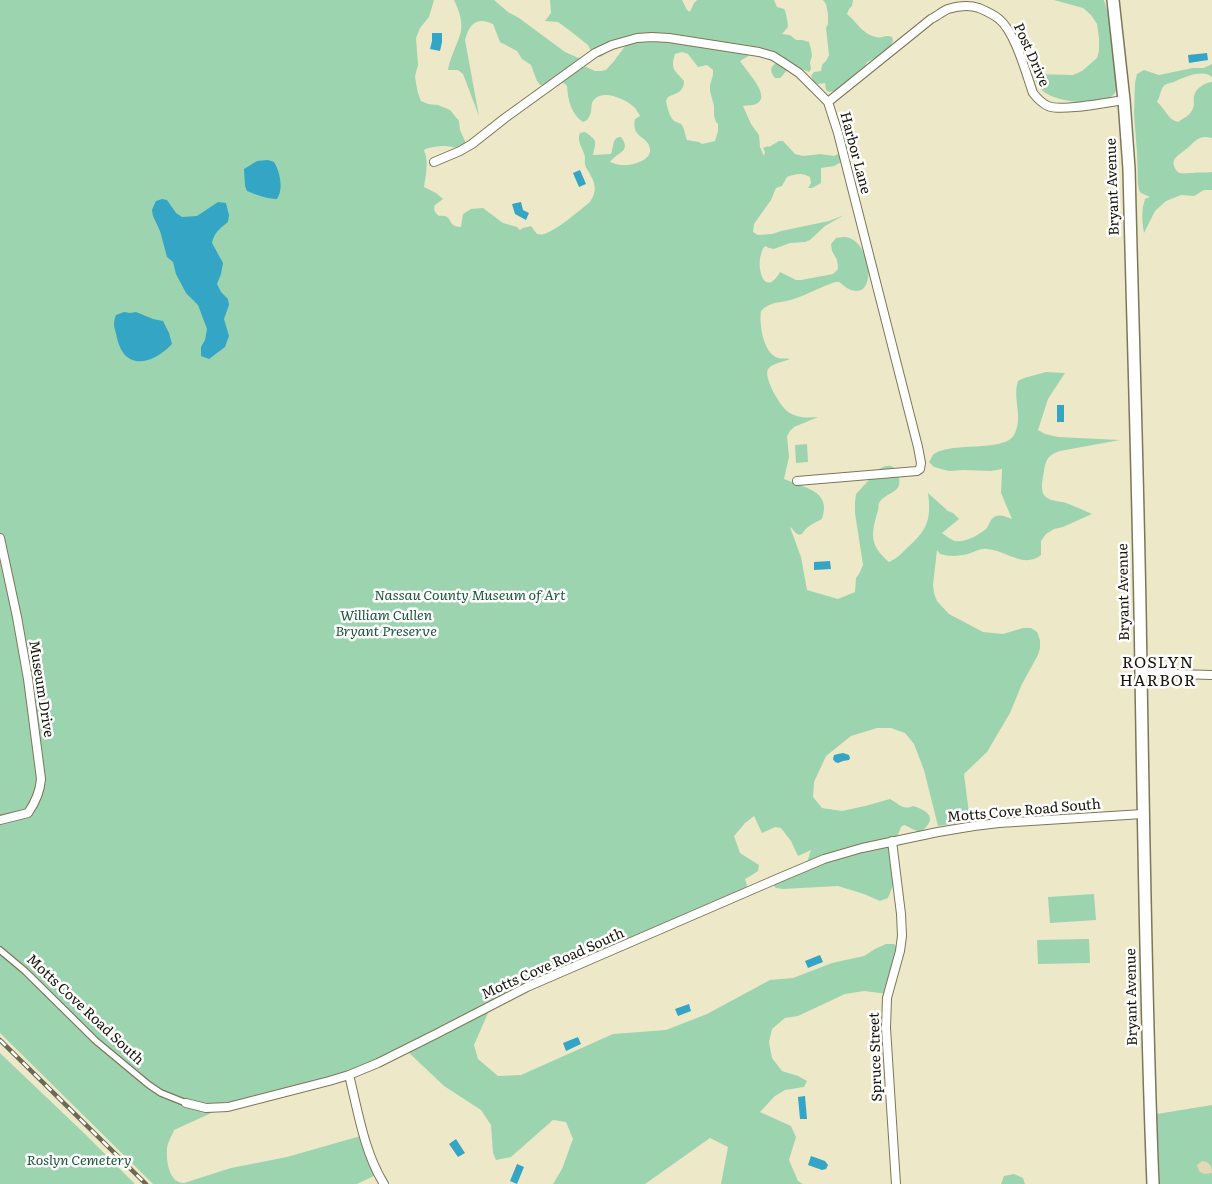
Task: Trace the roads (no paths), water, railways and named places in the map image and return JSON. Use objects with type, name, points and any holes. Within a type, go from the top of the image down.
[{"type":"main road","name":"Bryant Avenue","points":[[1113,0],[1124,100],[1129,169],[1142,673],[1149,1095],[1153,1184]]},
{"type":"street","name":"Post Drive","points":[[828,102],[931,19],[949,9],[966,6],[987,11],[1006,26],[1014,40],[1033,93],[1047,106],[1055,108],[1073,107],[1124,100]]},
{"type":"street","name":"Harbor Lane","points":[[434,162],[472,144],[595,53],[612,44],[637,38],[652,37],[748,50],[779,59],[799,73],[828,102],[846,164],[914,428],[921,463],[920,469],[917,471],[798,481]]},
{"type":"street","name":"Museum Drive","points":[[0,538],[28,679],[41,779],[38,796],[28,813],[0,820]]},
{"type":"street","points":[[1142,673],[1212,675]]},
{"type":"street","name":"Motts Cove Road South","points":[[0,950],[25,971],[96,1041],[149,1085],[161,1093],[186,1103],[206,1108],[228,1108],[349,1075],[378,1063],[527,987],[824,859],[862,848],[938,832],[999,823],[1143,814]]},
{"type":"street","name":"Spruce Street","points":[[892,842],[902,914],[900,951],[887,998],[886,1028],[896,1184]]},
{"type":"street","points":[[349,1075],[370,1155],[384,1184]]},
{"type":"water","points":[[432,33],[442,33],[440,51],[430,49]]},
{"type":"water","points":[[1207,53],[1208,60],[1189,63],[1188,55]]},
{"type":"water","points":[[268,160],[274,162],[279,175],[281,186],[277,199],[266,198],[247,191],[245,186],[244,169],[257,161]]},
{"type":"water","points":[[580,170],[586,184],[579,187],[573,173]]},
{"type":"water","points":[[167,200],[176,213],[182,217],[197,216],[218,202],[226,203],[229,215],[228,222],[214,236],[212,243],[223,263],[217,284],[221,292],[228,299],[229,305],[224,319],[229,336],[225,347],[209,359],[201,356],[201,347],[205,340],[207,329],[198,305],[186,293],[176,274],[173,262],[167,257],[160,231],[153,216],[152,210],[156,201]]},
{"type":"water","points":[[521,202],[523,210],[529,213],[526,220],[515,214],[512,204]]},
{"type":"water","points":[[124,312],[136,312],[163,321],[172,344],[165,351],[148,360],[133,360],[126,356],[121,349],[114,324],[116,315]]},
{"type":"water","points":[[1057,405],[1064,405],[1064,422],[1057,422]]},
{"type":"water","points":[[830,561],[831,569],[814,570],[814,562]]},
{"type":"water","points":[[843,753],[849,755],[849,760],[835,762],[833,759],[834,755]]},
{"type":"water","points":[[820,955],[823,962],[808,968],[805,961]]},
{"type":"water","points":[[689,1004],[691,1011],[678,1016],[675,1009]]},
{"type":"water","points":[[578,1037],[581,1044],[566,1051],[563,1043]]},
{"type":"water","points":[[805,1096],[807,1119],[800,1119],[798,1097]]},
{"type":"water","points":[[456,1139],[465,1153],[458,1157],[449,1144]]},
{"type":"water","points":[[811,1156],[825,1161],[828,1165],[826,1169],[822,1170],[808,1165]]},
{"type":"water","points":[[517,1164],[524,1167],[517,1184],[510,1181]]},
{"type":"railway","points":[[0,1040],[146,1184]]},
{"type":"district","name":"ROSLYN HARBOR","points":[[1158,672]]},
{"type":"park label","name":"Nassau County Museum of Art","points":[[470,596]]},
{"type":"park label","name":"William Cullen Bryant Preserve","points":[[386,624]]},
{"type":"park label","name":"Roslyn Cemetery","points":[[79,1161]]}]
